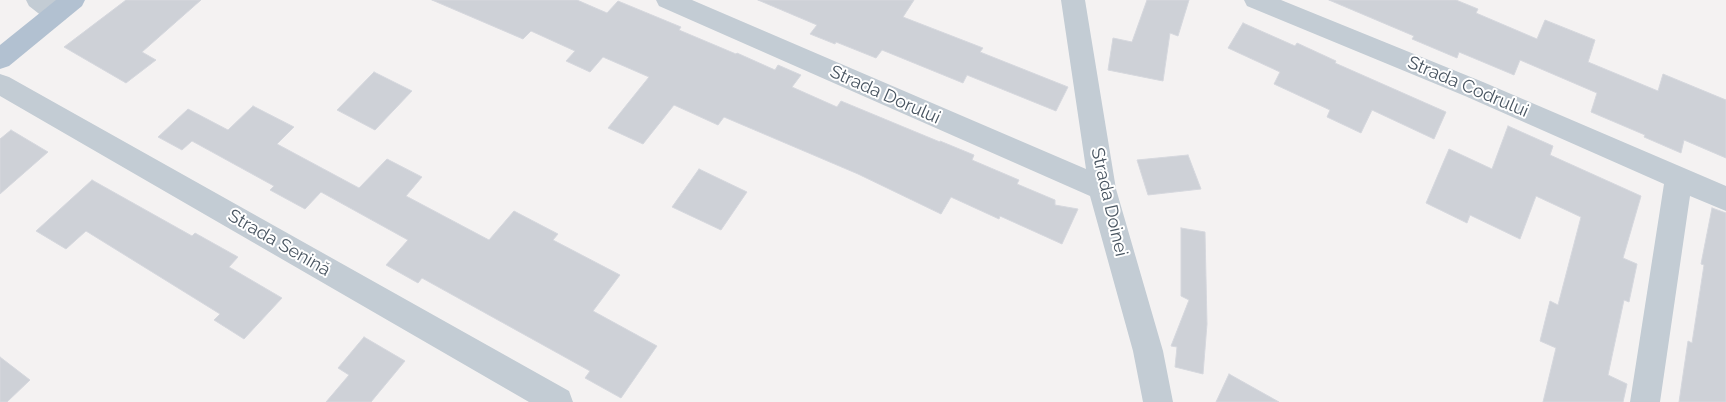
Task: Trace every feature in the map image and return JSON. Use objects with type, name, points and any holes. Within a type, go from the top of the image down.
[{"type":"main road","points":[[0,59],[56,4]]},
{"type":"street","name":"Strada Dorului","points":[[668,0],[1102,189]]},
{"type":"street","name":"Strada Doinei","points":[[1073,0],[1102,189],[1148,351],[1158,402]]},
{"type":"street","name":"Strada Codrului","points":[[1256,0],[1305,9],[1474,89],[1726,199]]},
{"type":"street","name":"Strada Senină","points":[[0,84],[558,402]]},
{"type":"street","points":[[1645,402],[1679,178]]},
{"type":"building","points":[[126,0],[201,0],[142,52],[156,60],[126,83],[64,47]]},
{"type":"building","points":[[432,0],[577,0],[607,13],[618,1],[681,27],[679,30],[775,70],[778,65],[801,75],[792,87],[837,107],[841,101],[974,155],[972,160],[1019,180],[1017,184],[1055,200],[1055,205],[1078,209],[1062,244],[1000,216],[999,219],[951,197],[941,214],[858,174],[724,117],[718,125],[674,105],[643,144],[608,128],[649,77],[603,57],[590,72],[566,61],[575,51],[531,31],[523,39]]},
{"type":"building","points":[[758,0],[914,0],[903,17],[983,48],[980,52],[1068,87],[1056,111],[967,75],[963,83],[882,50],[876,58],[836,42],[835,44],[810,34],[817,25]]},
{"type":"building","points":[[1147,0],[1189,0],[1178,36],[1170,33],[1163,81],[1108,70],[1113,38],[1132,42]]},
{"type":"building","points":[[1329,0],[1456,0],[1478,9],[1476,13],[1537,39],[1545,20],[1595,40],[1588,62],[1658,91],[1663,74],[1726,100],[1726,158],[1684,140],[1681,153],[1591,112],[1597,93],[1520,60],[1514,75],[1459,52],[1457,58],[1412,39],[1414,36]]},
{"type":"building","points":[[1243,23],[1295,46],[1297,43],[1336,61],[1335,63],[1446,112],[1434,139],[1372,110],[1361,133],[1327,117],[1330,110],[1274,84],[1280,72],[1228,48]]},
{"type":"building","points":[[374,72],[412,91],[375,130],[337,110]]},
{"type":"building","points":[[253,106],[294,127],[277,144],[359,188],[387,159],[422,177],[406,196],[489,240],[514,211],[558,234],[553,240],[620,275],[593,311],[657,346],[621,398],[585,378],[590,371],[422,278],[418,283],[386,265],[408,240],[321,192],[305,209],[270,190],[274,186],[192,141],[182,150],[158,137],[188,109],[228,130]]},
{"type":"building","points":[[1508,126],[1553,146],[1550,155],[1641,196],[1623,258],[1637,264],[1629,302],[1624,300],[1608,375],[1627,384],[1623,402],[1543,402],[1556,348],[1540,341],[1550,301],[1558,305],[1581,217],[1536,196],[1520,239],[1470,215],[1467,223],[1426,203],[1449,149],[1492,169]]},
{"type":"building","points":[[11,130],[48,152],[0,194],[0,139]]},
{"type":"building","points":[[1188,155],[1201,189],[1148,195],[1137,160]]},
{"type":"building","points":[[699,169],[747,192],[721,230],[672,207]]},
{"type":"building","points":[[92,180],[192,236],[195,233],[238,257],[229,267],[282,298],[244,339],[214,320],[220,314],[86,231],[66,249],[36,231]]},
{"type":"building","points":[[1712,208],[1726,213],[1726,402],[1679,402],[1688,341],[1692,343],[1704,265],[1701,264]]},
{"type":"building","points":[[1181,228],[1205,232],[1207,324],[1203,374],[1175,367],[1177,347],[1171,346],[1189,300],[1181,296]]},
{"type":"building","points":[[364,337],[405,361],[371,402],[326,402],[349,375],[338,368]]},
{"type":"building","points":[[0,357],[30,380],[7,402],[0,402]]},
{"type":"building","points":[[1229,374],[1279,402],[1216,402]]}]
